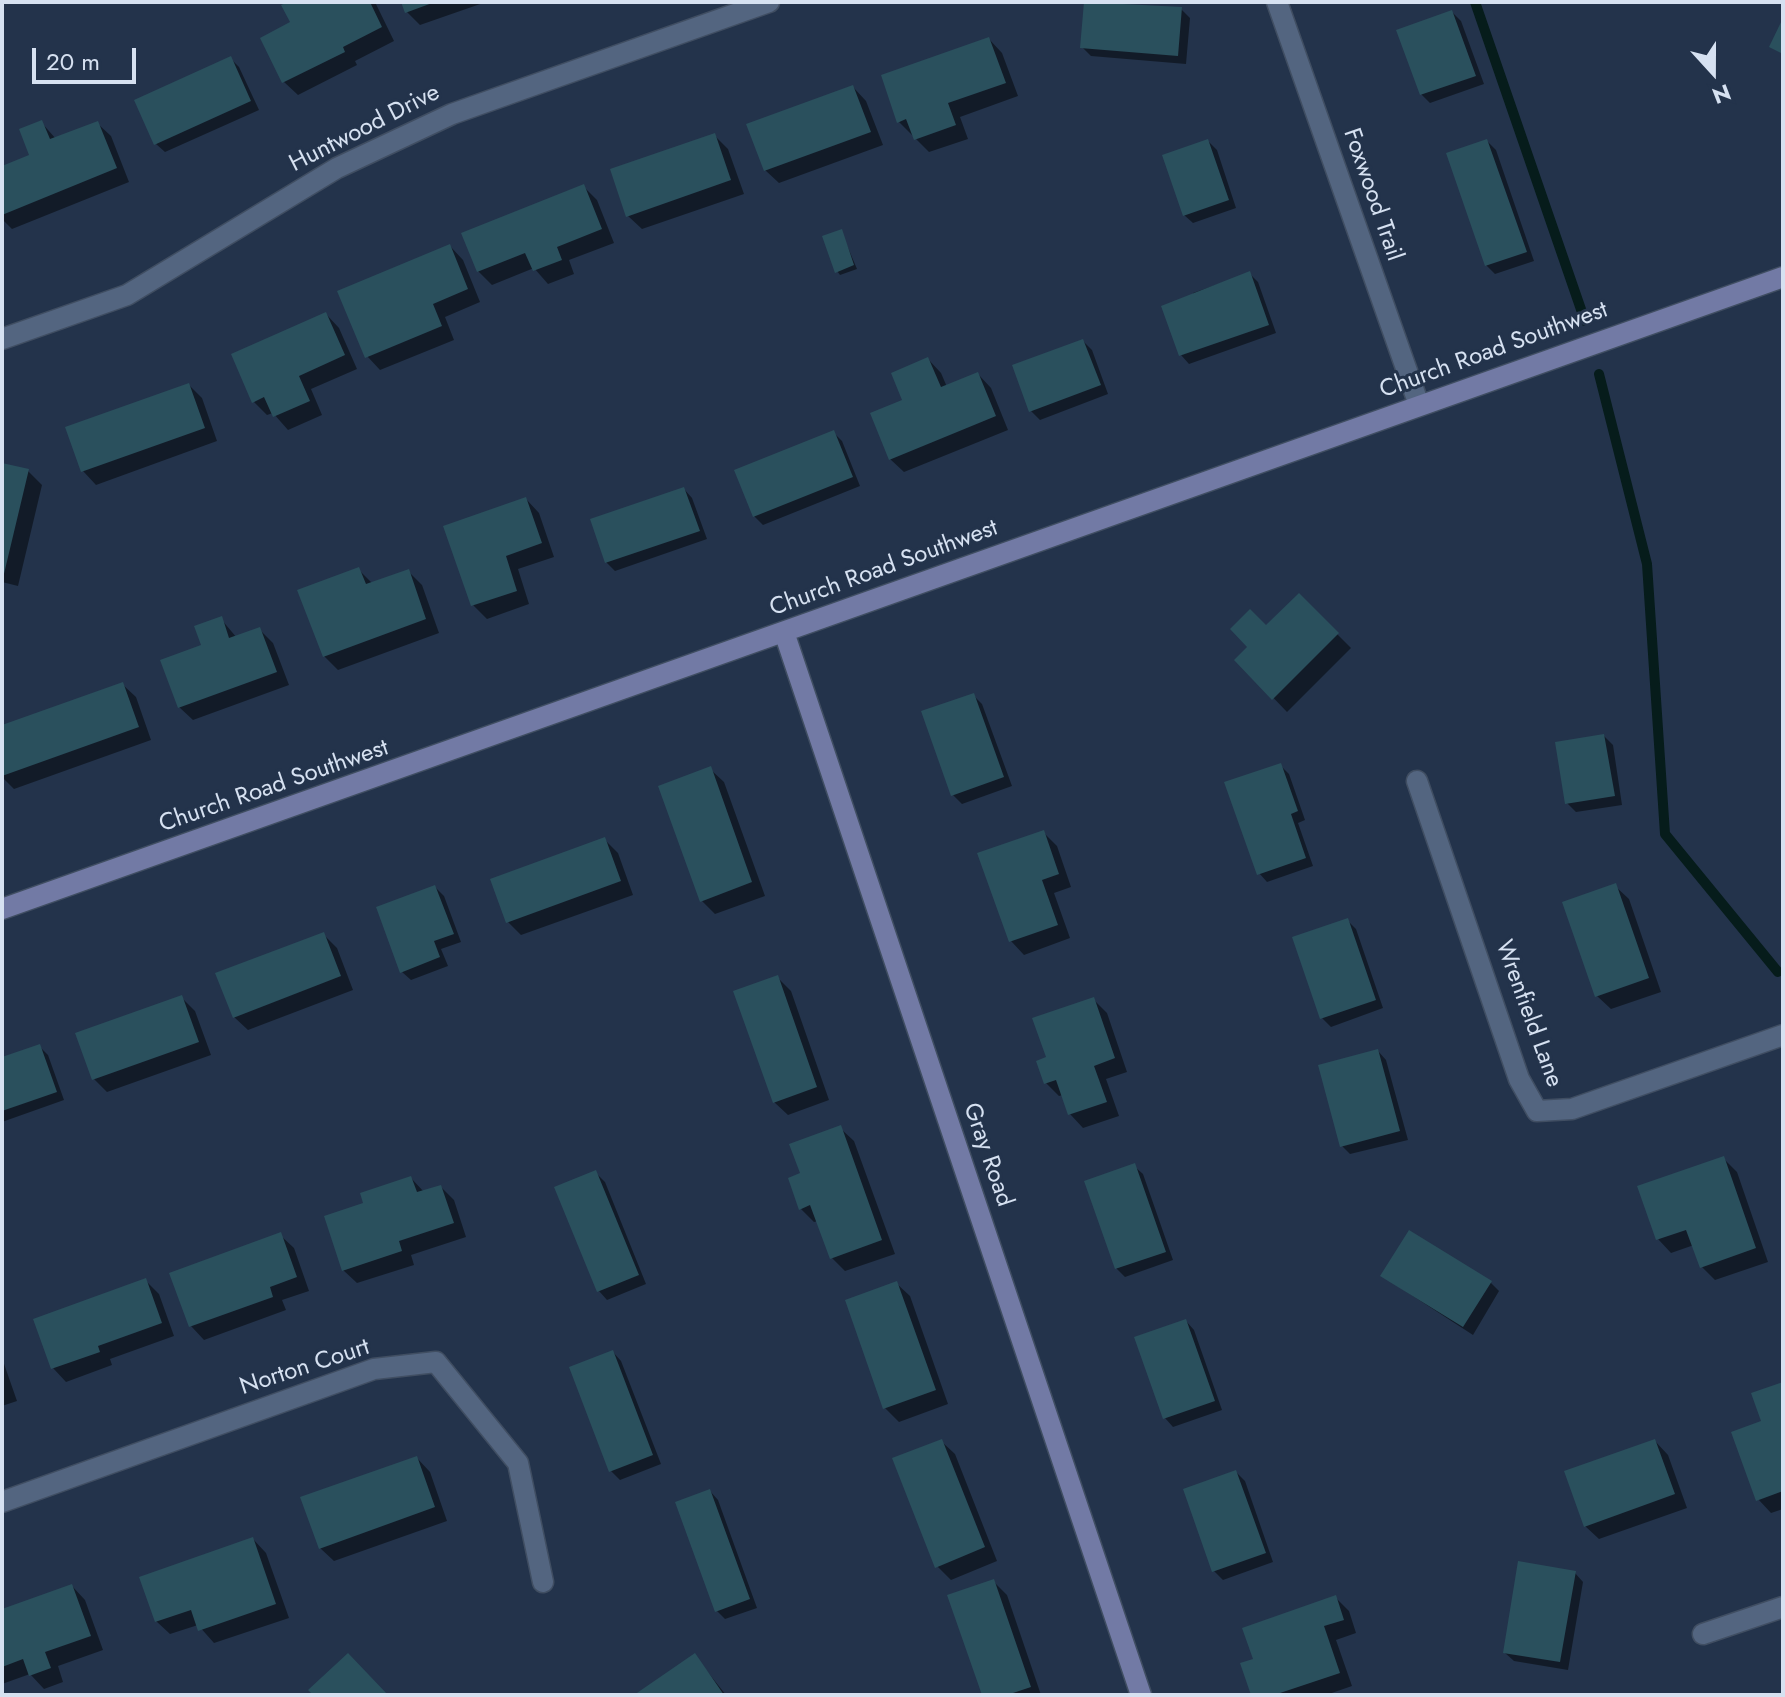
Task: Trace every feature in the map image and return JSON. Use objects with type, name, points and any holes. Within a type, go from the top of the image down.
[{"type":"street","name":"Huntwood Drive","points":[[2,339],[127,295],[337,168],[452,114],[769,2]]},
{"type":"street","name":"Foxwood Trail","points":[[1277,2],[1419,405]]},
{"type":"street","name":"Church Road Southwest","points":[[2,909],[1783,277]]},
{"type":"street","name":"Gray Road","points":[[784,632],[1141,1695]]},
{"type":"street","name":"Wrenfield Lane","points":[[1417,781],[1519,1079],[1537,1111],[1572,1109],[1783,1035]]},
{"type":"street","name":"Norton Court","points":[[2,1502],[374,1369],[436,1362],[518,1463],[543,1582]]},
{"type":"street","points":[[1703,1634],[1783,1607]]},
{"type":"building","points":[[288,2],[370,2],[382,27],[343,47],[345,52],[282,83],[260,38],[290,22],[281,5]]},
{"type":"building","points":[[401,2],[435,2],[405,13]]},
{"type":"building","points":[[1084,2],[1182,7],[1178,56],[1080,48]]},
{"type":"building","points":[[1452,10],[1476,76],[1420,95],[1396,30]]},
{"type":"building","points":[[1783,18],[1783,54],[1769,47]]},
{"type":"building","points":[[989,37],[1006,83],[948,103],[956,125],[914,140],[906,119],[897,123],[881,75]]},
{"type":"building","points":[[231,56],[251,101],[154,145],[134,100]]},
{"type":"building","points":[[853,85],[871,132],[764,171],[746,124]]},
{"type":"building","points":[[42,120],[50,139],[98,121],[117,168],[2,215],[2,166],[29,155],[19,129]]},
{"type":"building","points":[[715,133],[731,180],[626,217],[610,169]]},
{"type":"building","points":[[1208,139],[1229,200],[1183,216],[1162,155]]},
{"type":"building","points":[[1487,139],[1527,252],[1485,266],[1446,153]]},
{"type":"building","points":[[584,184],[602,229],[557,247],[562,260],[533,271],[525,253],[477,272],[461,233]]},
{"type":"building","points":[[842,229],[854,265],[835,273],[822,236]]},
{"type":"building","points":[[450,244],[468,289],[433,304],[442,326],[365,358],[337,291]]},
{"type":"building","points":[[1250,271],[1269,325],[1179,356],[1161,306]]},
{"type":"building","points":[[326,312],[345,355],[299,376],[310,401],[273,417],[264,397],[252,403],[231,354]]},
{"type":"building","points":[[1083,339],[1101,385],[1029,412],[1012,365]]},
{"type":"building","points":[[928,357],[941,387],[978,372],[996,416],[889,460],[870,413],[902,400],[891,373]]},
{"type":"building","points":[[189,383],[205,428],[81,472],[65,427]]},
{"type":"building","points":[[834,430],[853,477],[753,517],[734,470]]},
{"type":"building","points":[[2,463],[29,469],[3,578],[2,578]]},
{"type":"building","points":[[684,487],[700,531],[605,563],[590,519]]},
{"type":"building","points":[[526,497],[542,543],[506,556],[517,591],[471,606],[443,526]]},
{"type":"building","points":[[359,567],[366,584],[409,569],[426,619],[323,657],[297,590]]},
{"type":"building","points":[[1299,593],[1339,633],[1272,700],[1234,660],[1247,647],[1230,629],[1250,609],[1266,625]]},
{"type":"building","points":[[222,616],[229,638],[260,627],[277,672],[178,708],[160,660],[201,645],[194,626]]},
{"type":"building","points":[[123,682],[139,727],[2,776],[2,725]]},
{"type":"building","points":[[974,693],[1004,777],[951,796],[921,711]]},
{"type":"building","points":[[1604,734],[1615,796],[1565,804],[1555,742]]},
{"type":"building","points":[[1281,763],[1298,811],[1291,814],[1306,858],[1257,875],[1224,782]]},
{"type":"building","points":[[711,766],[752,882],[700,902],[658,786]]},
{"type":"building","points":[[1044,830],[1059,874],[1042,880],[1058,925],[1009,942],[977,853]]},
{"type":"building","points":[[605,837],[621,881],[506,923],[490,879]]},
{"type":"building","points":[[1616,883],[1649,978],[1595,997],[1562,902]]},
{"type":"building","points":[[435,885],[454,934],[434,941],[440,957],[400,973],[376,907]]},
{"type":"building","points":[[1348,918],[1376,1000],[1320,1019],[1292,937]]},
{"type":"building","points":[[324,932],[341,976],[233,1018],[215,973]]},
{"type":"building","points":[[778,975],[817,1087],[773,1103],[733,991]]},
{"type":"building","points":[[182,995],[199,1042],[92,1080],[75,1033]]},
{"type":"building","points":[[1094,997],[1115,1058],[1094,1066],[1107,1102],[1068,1115],[1056,1080],[1044,1084],[1036,1061],[1046,1057],[1032,1018]]},
{"type":"building","points":[[40,1044],[57,1092],[2,1111],[2,1057]]},
{"type":"building","points":[[1378,1049],[1400,1131],[1340,1147],[1318,1065]]},
{"type":"building","points":[[841,1125],[882,1240],[830,1259],[810,1205],[799,1210],[788,1178],[800,1173],[789,1144]]},
{"type":"building","points":[[1724,1156],[1756,1248],[1700,1268],[1686,1230],[1656,1240],[1637,1186]]},
{"type":"building","points":[[1135,1163],[1166,1252],[1115,1269],[1084,1181]]},
{"type":"building","points":[[596,1170],[639,1275],[597,1292],[554,1187]]},
{"type":"building","points":[[411,1176],[417,1192],[441,1185],[454,1223],[399,1241],[402,1251],[342,1271],[324,1216],[363,1203],[360,1193]]},
{"type":"building","points":[[1409,1230],[1492,1281],[1463,1327],[1380,1276]]},
{"type":"building","points":[[281,1232],[297,1277],[270,1287],[273,1297],[189,1327],[169,1273]]},
{"type":"building","points":[[146,1278],[162,1323],[98,1346],[100,1352],[51,1369],[33,1319]]},
{"type":"building","points":[[897,1281],[936,1390],[883,1409],[845,1300]]},
{"type":"building","points":[[1186,1319],[1215,1401],[1163,1419],[1134,1337]]},
{"type":"building","points":[[613,1350],[653,1455],[609,1472],[569,1367]]},
{"type":"building","points":[[1783,1382],[1783,1491],[1756,1501],[1731,1432],[1761,1421],[1751,1393]]},
{"type":"building","points":[[942,1439],[985,1547],[935,1568],[892,1458]]},
{"type":"building","points":[[1655,1439],[1675,1494],[1584,1527],[1564,1471]]},
{"type":"building","points":[[417,1456],[435,1507],[319,1549],[300,1497]]},
{"type":"building","points":[[1236,1470],[1266,1553],[1212,1572],[1183,1489]]},
{"type":"building","points":[[710,1489],[750,1599],[715,1612],[675,1502]]},
{"type":"building","points":[[253,1537],[276,1604],[198,1631],[191,1610],[155,1622],[139,1577]]},
{"type":"building","points":[[1518,1561],[1576,1571],[1560,1662],[1503,1653]]},
{"type":"building","points":[[994,1579],[1031,1687],[1007,1695],[982,1695],[947,1595]]},
{"type":"building","points":[[72,1584],[91,1636],[45,1652],[51,1668],[29,1676],[23,1659],[2,1667],[2,1609]]},
{"type":"building","points":[[1336,1595],[1344,1620],[1324,1626],[1340,1673],[1274,1695],[1251,1695],[1240,1663],[1253,1659],[1242,1628]]},
{"type":"building","points":[[348,1653],[388,1695],[313,1695],[308,1690]]},
{"type":"building","points":[[695,1653],[724,1695],[634,1695]]},
{"type":"waterway","points":[[1475,2],[1585,321]]},
{"type":"waterway","points":[[1599,374],[1647,564],[1665,834],[1778,972]]}]
